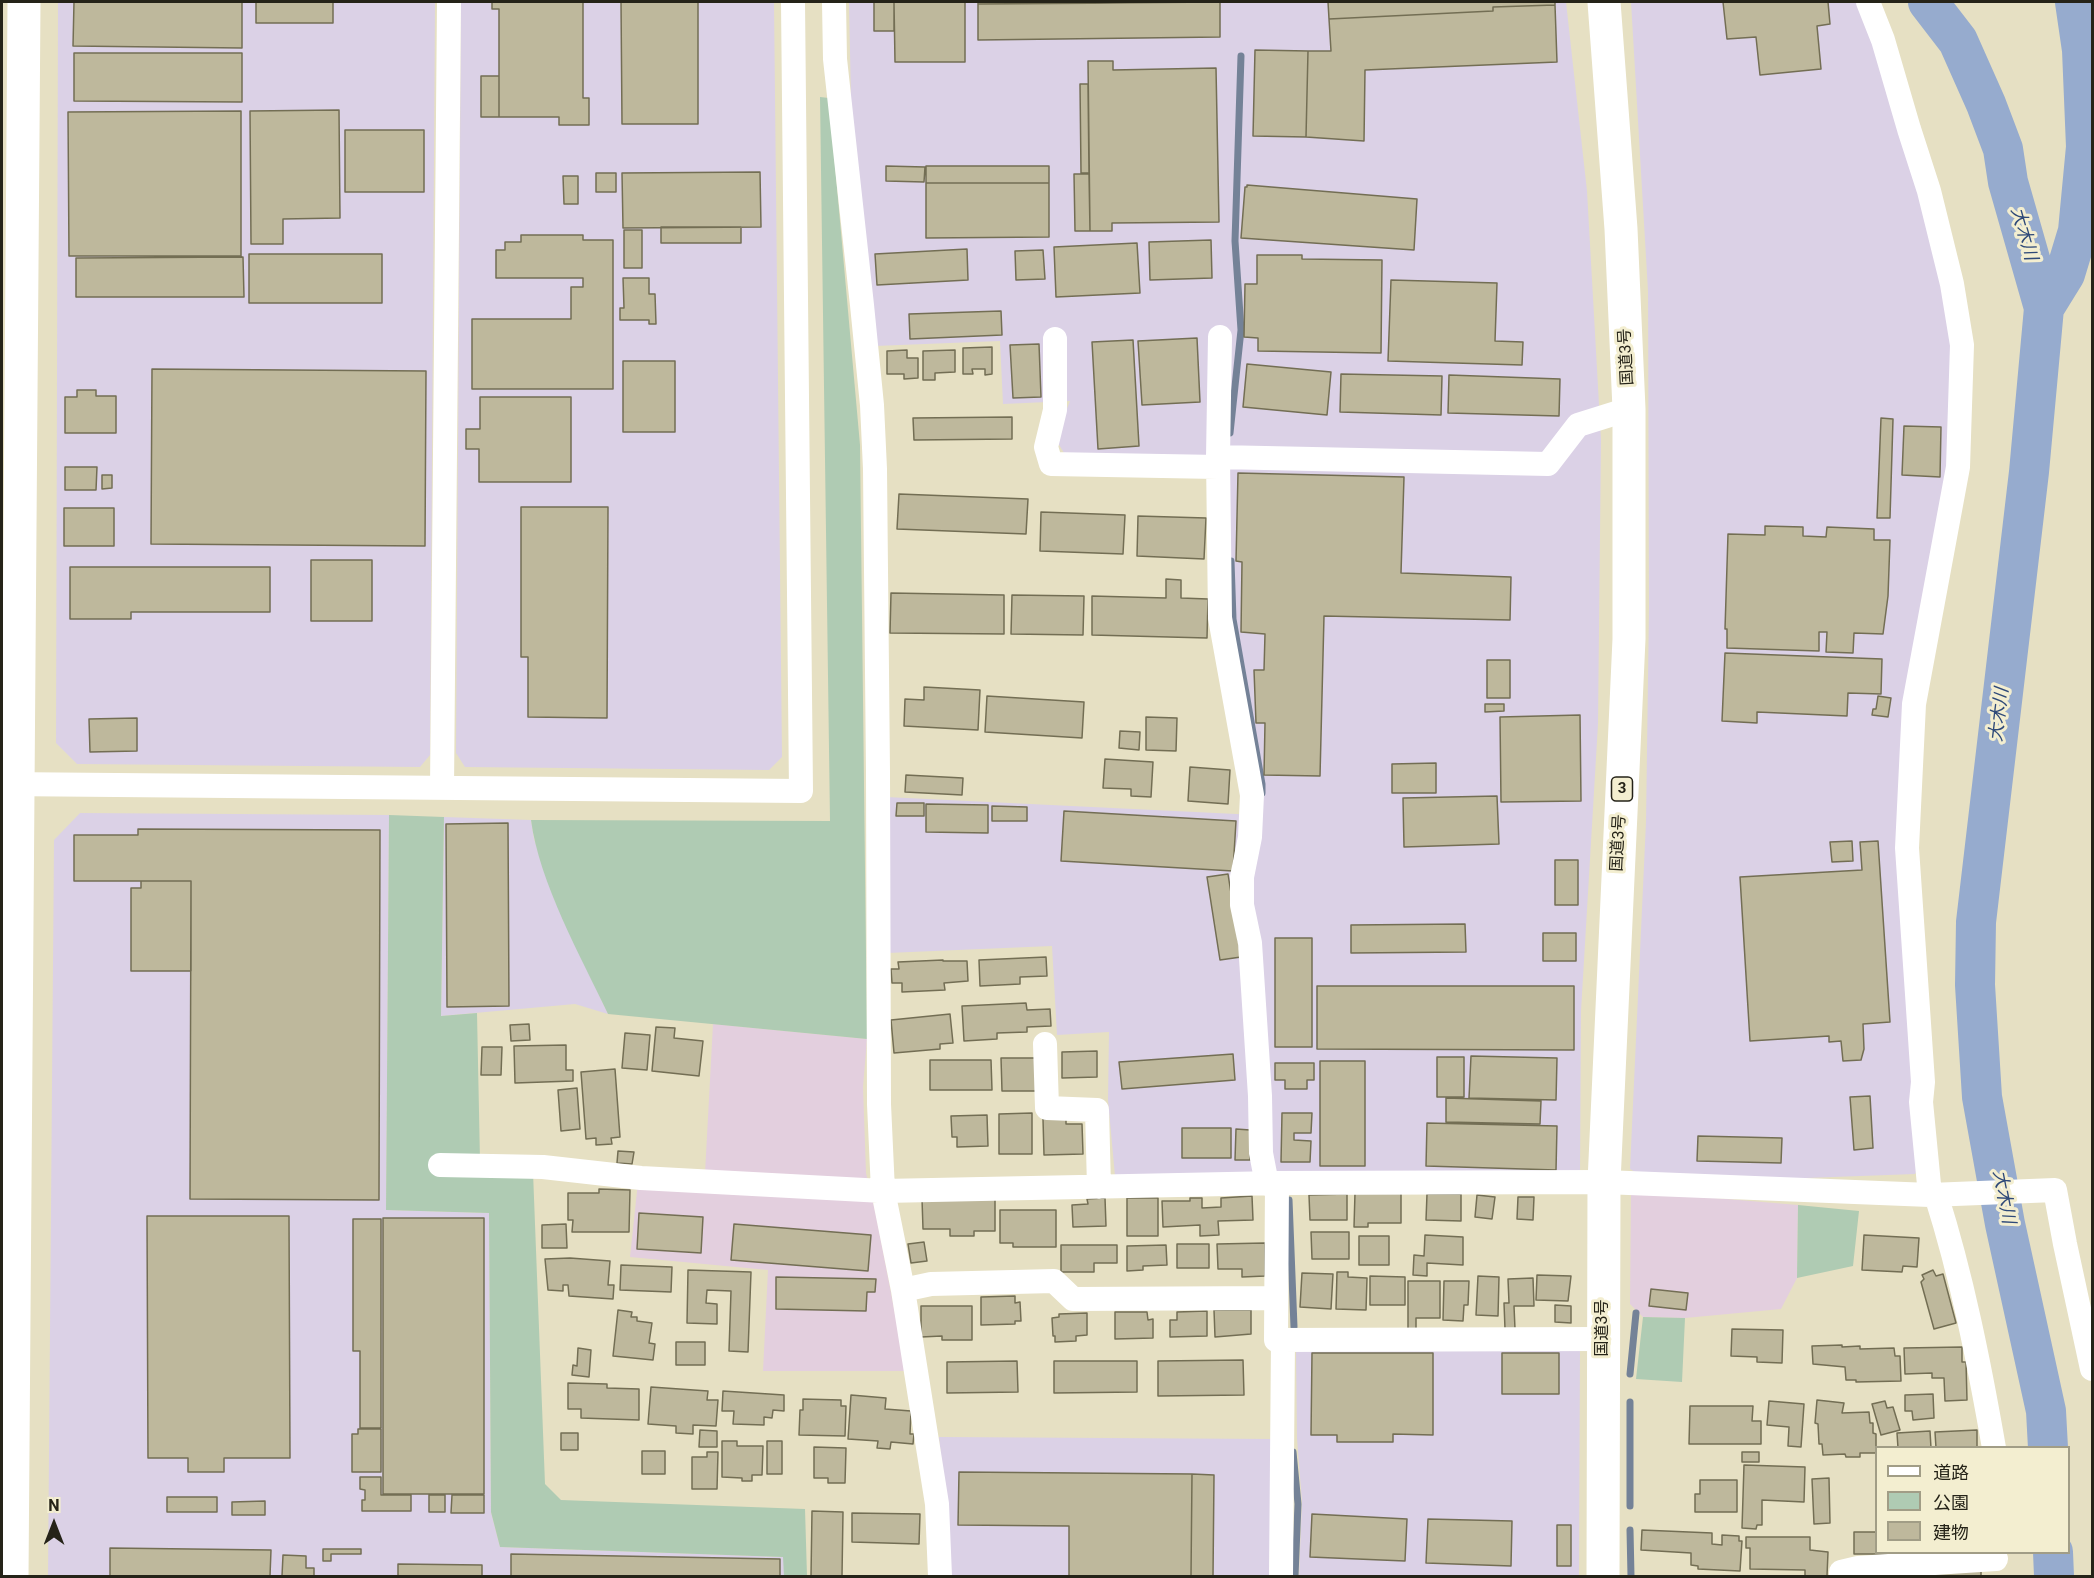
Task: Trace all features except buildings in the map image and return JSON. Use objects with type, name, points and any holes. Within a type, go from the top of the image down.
[{"type":"main road","points":[[12,1576],[9,784],[24,2]]},
{"type":"main road","name":"国道3号","points":[[1603,1576],[1604,1182],[1629,639],[1629,409],[1621,229],[1604,2]]},
{"type":"street","points":[[442,788],[449,2]]},
{"type":"street","points":[[9,784],[801,791],[793,2]]},
{"type":"street","points":[[834,2],[835,59],[865,327],[875,469],[879,1092],[883,1191],[903,1290],[937,1504],[940,1576]]},
{"type":"street","points":[[1868,2],[1883,40],[1929,190],[1952,284],[1962,345],[1958,467],[1914,704],[1907,848],[1923,1082],[1921,1102],[1933,1195],[1953,1251],[1982,1378],[1994,1446]]},
{"type":"street","points":[[1220,337],[1218,462],[1220,618],[1252,795],[1250,837],[1242,877],[1242,905],[1250,943],[1260,1096],[1261,1153],[1272,1183],[1275,1340],[1603,1339]]},
{"type":"street","points":[[1055,339],[1055,410],[1046,447],[1051,464],[1218,462],[1548,464],[1578,425],[1629,409]]},
{"type":"street","points":[[1045,1044],[1047,1108],[1097,1110],[1099,1186]]},
{"type":"street","points":[[440,1165],[543,1167],[641,1178],[883,1191],[1272,1183],[1604,1182],[1933,1195],[2055,1190],[2064,1244],[2092,1363]]},
{"type":"street","points":[[903,1290],[931,1284],[1054,1281],[1073,1299],[1275,1298]]},
{"type":"street","points":[[1281,1576],[1282,1340]]},
{"type":"street","points":[[1841,1576],[1841,1572],[1858,1568],[1996,1563]]},
{"type":"shaded area","points":[[58,2],[435,2],[430,755],[420,767],[77,764],[56,743]]},
{"type":"shaded area","points":[[461,2],[774,2],[782,757],[769,770],[465,767],[456,753]]},
{"type":"shaded area","points":[[849,2],[1566,2],[1587,191],[1601,440],[1598,724],[1581,1011],[1580,1175],[1115,1176],[1108,1100],[1109,1032],[1057,1035],[1052,946],[887,953],[886,797],[1257,815],[1231,623],[1228,471],[1067,458],[1055,438],[1070,401],[1003,404],[1000,341],[875,346],[851,101]]},
{"type":"shaded area","points":[[1631,2],[1859,2],[1922,188],[1953,341],[1950,466],[1907,695],[1920,1165],[1915,1174],[1779,1179],[1643,1177],[1630,1169],[1646,822],[1649,607],[1648,291]]},
{"type":"shaded area","points":[[80,813],[389,815],[386,1210],[489,1213],[491,1512],[500,1547],[784,1557],[784,1576],[48,1576],[54,840]]},
{"type":"shaded area","points":[[444,817],[531,820],[534,839],[556,903],[608,1014],[575,1004],[441,1016]]},
{"type":"shaded area","points":[[713,1024],[867,1039],[863,1087],[866,1173],[906,1371],[763,1371],[768,1270],[630,1257],[638,1182],[705,1173]]},
{"type":"shaded area","points":[[1631,1191],[1798,1205],[1797,1278],[1781,1309],[1685,1318],[1643,1317],[1630,1304]]},
{"type":"shaded area","points":[[1580,1346],[1579,1576],[1299,1576],[1302,1502],[1297,1438],[1296,1350]]},
{"type":"shaded area","points":[[939,1437],[1274,1439],[1269,1576],[951,1576],[948,1520]]},
{"type":"green space","points":[[820,97],[829,98],[860,445],[867,1039],[608,1014],[552,894],[535,844],[531,820],[830,821]]},
{"type":"green space","points":[[389,815],[444,817],[441,1016],[477,1013],[480,1161],[533,1172],[545,1484],[561,1500],[805,1509],[807,1576],[784,1576],[783,1557],[500,1547],[491,1512],[489,1213],[386,1210]]},
{"type":"green space","points":[[1798,1205],[1859,1211],[1853,1266],[1797,1278]]},
{"type":"green space","points":[[1643,1317],[1685,1318],[1682,1382],[1636,1379]]},
{"type":"waterway","name":"大木川","points":[[1928,2],[1958,41],[1986,104],[2003,149],[2008,182],[2044,308],[2029,472],[1976,922],[1975,985],[1982,1097],[2005,1224],[2046,1411],[2048,1446]]},
{"type":"waterway","points":[[2044,308],[2065,274],[2078,231],[2086,147],[2082,50],[2075,2]]},
{"type":"waterway","points":[[1230,433],[1241,330],[1235,241],[1241,56]]},
{"type":"waterway","points":[[1231,561],[1233,619],[1262,793]]},
{"type":"waterway","points":[[1289,1200],[1294,1327]]},
{"type":"waterway","points":[[1630,1374],[1636,1313]]},
{"type":"waterway","points":[[1630,1402],[1630,1506]]},
{"type":"waterway","points":[[1293,1452],[1298,1504],[1295,1576]]},
{"type":"waterway","points":[[1630,1530],[1631,1576]]},
{"type":"waterway","name":"大木川","points":[[2053,1554],[2054,1576]]}]
